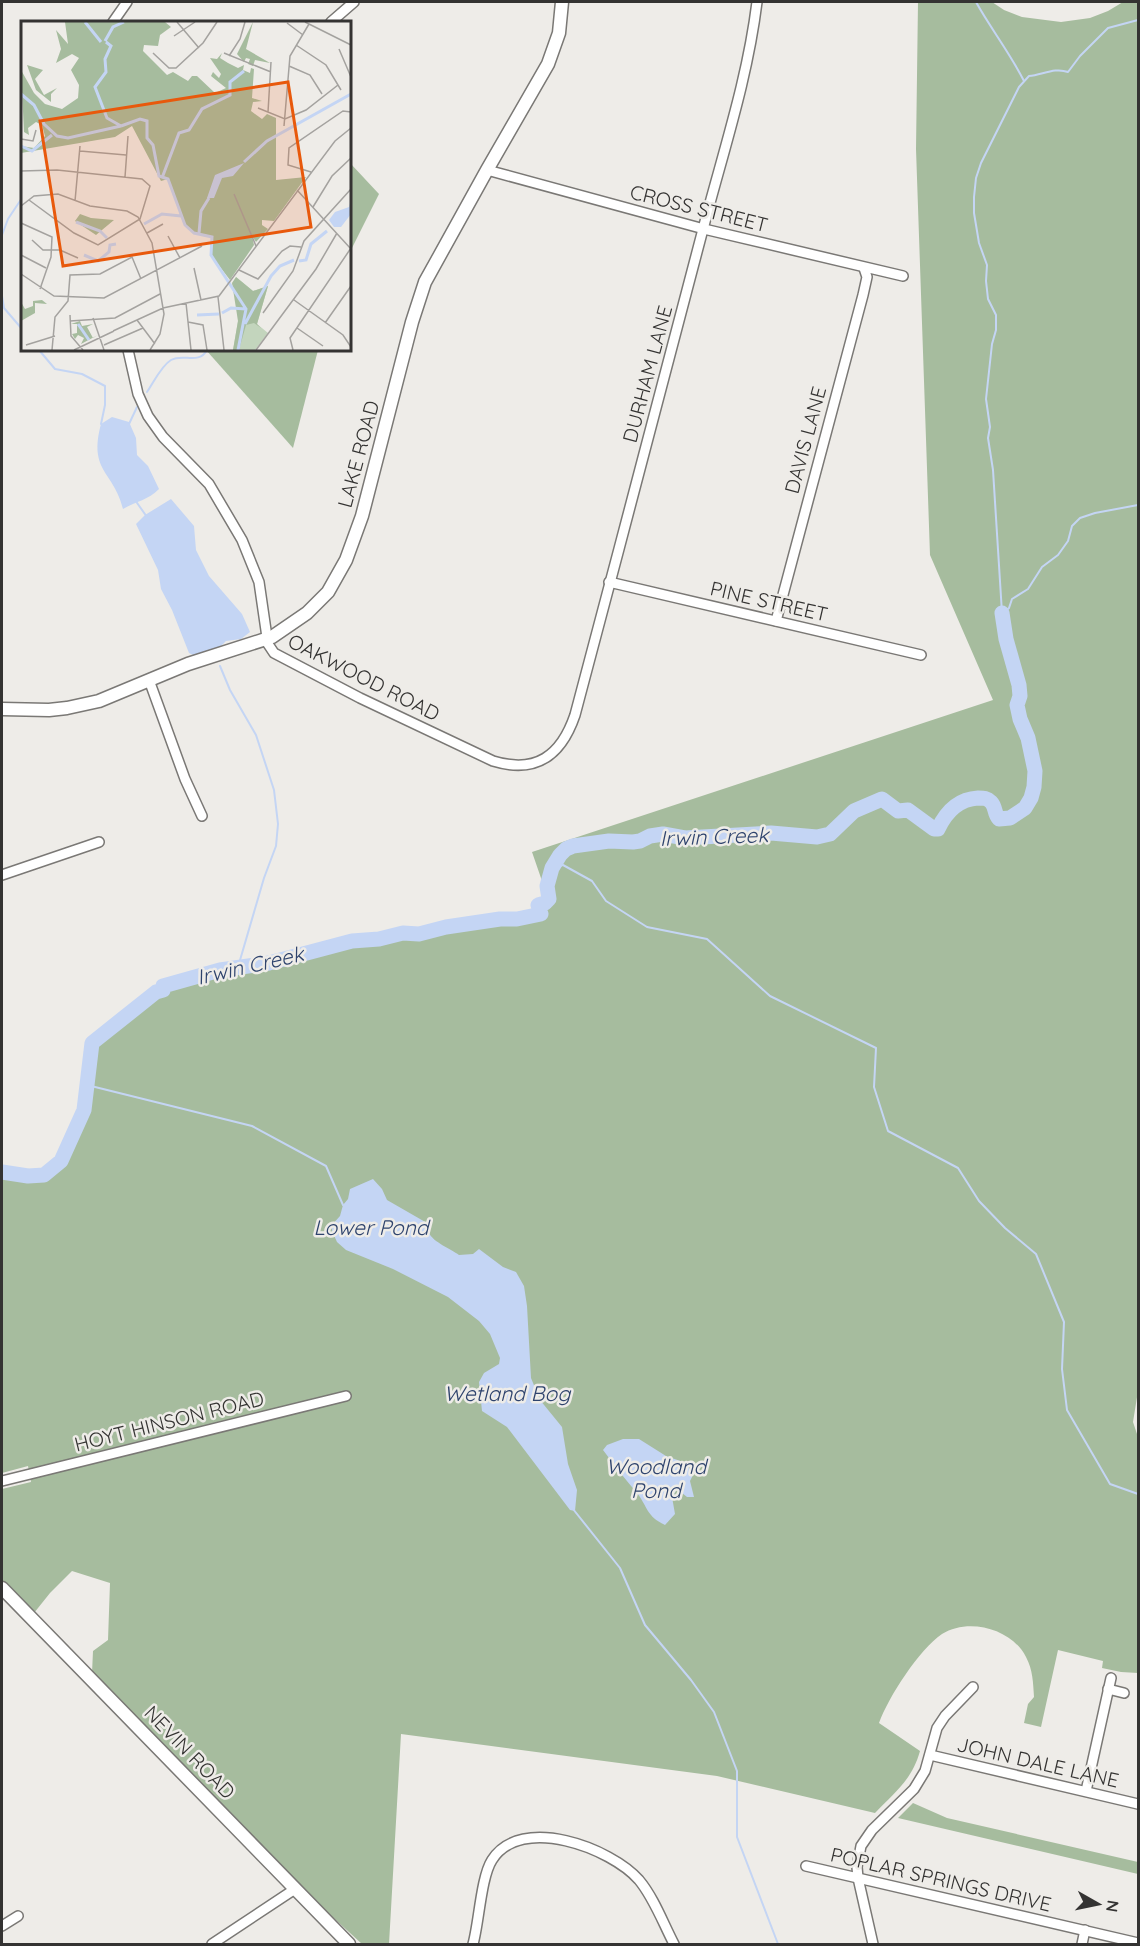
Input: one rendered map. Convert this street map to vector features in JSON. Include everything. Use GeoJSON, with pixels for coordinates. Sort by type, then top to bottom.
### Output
{"type":"FeatureCollection","features":[{"type":"Feature","properties":{"kind":"street"},"geometry":{"type":"LineString","coordinates":[[114,21],[127,2]]}},
{"type":"Feature","properties":{"kind":"street"},"geometry":{"type":"LineString","coordinates":[[333,21],[354,2]]}},
{"type":"Feature","properties":{"kind":"street","name":"LAKE ROAD"},"geometry":{"type":"LineString","coordinates":[[2,709],[42,710],[77,706],[120,693],[188,664],[267,639],[285,630],[328,592],[346,560],[362,516],[417,304],[434,265],[548,64],[559,33],[562,2]]}},
{"type":"Feature","properties":{"kind":"street","name":"DURHAM LANE"},"geometry":{"type":"LineString","coordinates":[[556,751],[570,730],[575,715],[747,67],[757,2]]}},
{"type":"Feature","properties":{"kind":"street","name":"CROSS STREET"},"geometry":{"type":"LineString","coordinates":[[487,170],[704,228],[903,276]]}},
{"type":"Feature","properties":{"kind":"street","name":"DAVIS LANE"},"geometry":{"type":"LineString","coordinates":[[776,621],[863,295],[867,278],[864,268]]}},
{"type":"Feature","properties":{"kind":"street","name":"OAKWOOD ROAD"},"geometry":{"type":"LineString","coordinates":[[128,351],[138,394],[148,416],[163,437],[209,484],[242,540],[259,582],[270,649],[280,657],[360,698],[493,761],[510,765],[530,763],[546,758],[556,751]]}},
{"type":"Feature","properties":{"kind":"street","name":"PINE STREET"},"geometry":{"type":"LineString","coordinates":[[609,582],[921,655]]}},
{"type":"Feature","properties":{"kind":"street"},"geometry":{"type":"LineString","coordinates":[[149,680],[178,762],[202,816]]}},
{"type":"Feature","properties":{"kind":"street"},"geometry":{"type":"LineString","coordinates":[[2,875],[99,842]]}},
{"type":"Feature","properties":{"kind":"street","name":"HOYT HINSON ROAD"},"geometry":{"type":"LineString","coordinates":[[2,1481],[346,1396]]}},
{"type":"Feature","properties":{"kind":"street","name":"NEVIN ROAD"},"geometry":{"type":"LineString","coordinates":[[2,1588],[349,1944]]}},
{"type":"Feature","properties":{"kind":"street"},"geometry":{"type":"LineString","coordinates":[[1086,1791],[1111,1678]]}},
{"type":"Feature","properties":{"kind":"street"},"geometry":{"type":"LineString","coordinates":[[873,1944],[858,1878],[858,1858],[865,1840],[914,1789],[926,1772],[937,1728],[945,1716],[973,1687]]}},
{"type":"Feature","properties":{"kind":"street"},"geometry":{"type":"LineString","coordinates":[[1108,1689],[1124,1693]]}},
{"type":"Feature","properties":{"kind":"street","name":"JOHN DALE LANE"},"geometry":{"type":"LineString","coordinates":[[930,1755],[1138,1804]]}},
{"type":"Feature","properties":{"kind":"street"},"geometry":{"type":"LineString","coordinates":[[473,1944],[484,1882],[492,1859],[511,1844],[538,1838],[565,1840],[578,1844],[606,1855],[624,1867],[645,1888],[674,1944]]}},
{"type":"Feature","properties":{"kind":"street","name":"POPLAR SPRINGS DRIVE"},"geometry":{"type":"LineString","coordinates":[[806,1866],[1138,1943]]}},
{"type":"Feature","properties":{"kind":"street"},"geometry":{"type":"LineString","coordinates":[[212,1944],[295,1889]]}},
{"type":"Feature","properties":{"kind":"street"},"geometry":{"type":"LineString","coordinates":[[2,1926],[18,1916]]}},
{"type":"Feature","properties":{"kind":"street"},"geometry":{"type":"LineString","coordinates":[[1082,1944],[1085,1930]]}},
{"type":"Feature","properties":{"kind":"green space"},"geometry":{"type":"Polygon","coordinates":[[[918,2],[992,2],[1022,17],[1061,22],[1090,18],[1123,2],[1138,2],[1138,1391],[1133,1422],[1138,1437],[1138,1673],[1102,1668],[1103,1661],[1058,1650],[1041,1727],[1024,1723],[1028,1704],[1034,1697],[1032,1677],[1026,1657],[1011,1639],[977,1626],[965,1626],[942,1634],[924,1651],[906,1674],[879,1723],[920,1751],[908,1778],[875,1813],[717,1776],[401,1734],[389,1944],[362,1944],[301,1888],[92,1673],[93,1651],[108,1640],[110,1583],[72,1571],[34,1613],[2,1581],[2,1489],[31,1482],[28,1466],[2,1473],[2,1172],[28,1176],[44,1175],[61,1161],[84,1110],[92,1043],[156,992],[163,990],[163,986],[220,970],[269,963],[352,941],[379,939],[403,933],[419,934],[446,927],[541,914],[551,907],[532,852],[993,700],[930,555],[916,149],[918,2]]]}},
{"type":"Feature","properties":{"kind":"green space"},"geometry":{"type":"Polygon","coordinates":[[[351,164],[379,194],[351,250],[351,164]]]}},
{"type":"Feature","properties":{"kind":"green space"},"geometry":{"type":"Polygon","coordinates":[[[207,351],[318,351],[293,448],[207,351]]]}},
{"type":"Feature","properties":{"kind":"green space"},"geometry":{"type":"Polygon","coordinates":[[[913,1803],[947,1818],[1138,1862],[1138,1874],[898,1818],[913,1803]]]}},
{"type":"Feature","properties":{"kind":"water"},"geometry":{"type":"Polygon","coordinates":[[[112,417],[129,422],[136,438],[137,455],[148,466],[159,489],[123,509],[119,496],[100,462],[98,452],[101,424],[112,417]]]}},
{"type":"Feature","properties":{"kind":"water"},"geometry":{"type":"Polygon","coordinates":[[[171,499],[194,526],[196,550],[209,576],[242,614],[250,632],[241,639],[226,641],[214,653],[199,658],[189,653],[161,589],[158,570],[136,524],[145,515],[171,499]]]}},
{"type":"Feature","properties":{"kind":"water","name":"Lower Pond"},"geometry":{"type":"Polygon","coordinates":[[[373,1179],[382,1189],[387,1200],[427,1223],[429,1233],[438,1242],[459,1255],[473,1254],[479,1249],[503,1267],[516,1272],[524,1286],[527,1306],[531,1378],[540,1400],[562,1427],[568,1464],[577,1490],[575,1511],[570,1510],[507,1427],[482,1411],[479,1382],[484,1373],[499,1364],[500,1358],[490,1334],[479,1321],[448,1297],[393,1269],[346,1250],[337,1242],[332,1225],[340,1216],[350,1189],[373,1179]]]}},
{"type":"Feature","properties":{"kind":"water","name":"Woodland Pond"},"geometry":{"type":"Polygon","coordinates":[[[623,1439],[639,1439],[666,1456],[686,1463],[693,1475],[690,1481],[694,1497],[687,1497],[677,1489],[672,1497],[675,1514],[665,1525],[651,1515],[637,1493],[603,1450],[607,1445],[623,1439]]]}},
{"type":"Feature","properties":{"kind":"waterway"},"geometry":{"type":"LineString","coordinates":[[976,2],[1024,81]]}},
{"type":"Feature","properties":{"kind":"waterway"},"geometry":{"type":"LineString","coordinates":[[1002,613],[993,470],[988,438],[990,427],[986,399],[996,315],[988,299],[987,265],[979,243],[974,213],[976,178],[981,163],[1019,87],[1029,76],[1053,71],[1068,72],[1080,56],[1108,28],[1138,20]]}},
{"type":"Feature","properties":{"kind":"waterway"},"geometry":{"type":"LineString","coordinates":[[2,235],[8,219],[21,200]]}},
{"type":"Feature","properties":{"kind":"waterway"},"geometry":{"type":"LineString","coordinates":[[2,296],[4,308],[21,328]]}},
{"type":"Feature","properties":{"kind":"waterway"},"geometry":{"type":"LineString","coordinates":[[40,351],[55,369],[82,374],[105,386],[105,405],[101,424]]}},
{"type":"Feature","properties":{"kind":"waterway"},"geometry":{"type":"LineString","coordinates":[[147,392],[161,370],[171,360],[200,357],[206,351]]}},
{"type":"Feature","properties":{"kind":"waterway"},"geometry":{"type":"LineString","coordinates":[[129,424],[137,407]]}},
{"type":"Feature","properties":{"kind":"waterway"},"geometry":{"type":"LineString","coordinates":[[135,500],[147,517]]}},
{"type":"Feature","properties":{"kind":"waterway","name":"Irwin Creek"},"geometry":{"type":"LineString","coordinates":[[1003,613],[1009,608],[1012,599],[1028,589],[1042,567],[1058,555],[1068,541],[1072,526],[1080,518],[1138,505]]}},
{"type":"Feature","properties":{"kind":"waterway","name":"Irwin Creek"},"geometry":{"type":"LineString","coordinates":[[2,1172],[28,1176],[44,1175],[61,1161],[84,1110],[92,1043],[156,992],[163,990],[163,986],[220,970],[269,963],[352,941],[379,939],[403,933],[419,934],[446,927],[541,914],[538,905],[549,899],[547,886],[552,868],[560,855],[573,846],[609,841],[633,842],[663,834],[685,838],[771,833],[817,837],[830,834],[854,811],[882,799],[898,811],[908,810],[934,829],[938,829],[954,807],[971,799],[987,799],[993,804],[999,819],[1010,818],[1025,808],[1031,798],[1035,771],[1028,738],[1017,705],[1020,696],[1019,685],[1006,639],[1002,613]]}},
{"type":"Feature","properties":{"kind":"waterway"},"geometry":{"type":"LineString","coordinates":[[220,666],[230,690],[256,735],[274,790],[278,824],[276,846],[264,878],[238,967]]}},
{"type":"Feature","properties":{"kind":"waterway"},"geometry":{"type":"LineString","coordinates":[[552,868],[563,865],[592,881],[606,901],[647,927],[707,939],[770,996],[876,1048],[874,1087],[888,1131],[958,1168],[979,1201],[1005,1228],[1036,1254],[1064,1322],[1062,1369],[1067,1410],[1110,1484],[1138,1494]]}},
{"type":"Feature","properties":{"kind":"waterway"},"geometry":{"type":"LineString","coordinates":[[87,1085],[252,1126],[326,1166],[343,1205]]}},
{"type":"Feature","properties":{"kind":"waterway"},"geometry":{"type":"LineString","coordinates":[[573,1509],[620,1568],[645,1625],[691,1680],[714,1712],[737,1771],[737,1837],[778,1944]]}},
{"type":"Feature","properties":{"kind":"water label","name":"Wetland Bog"},"geometry":{"type":"Point","coordinates":[507,1393]}}]}
